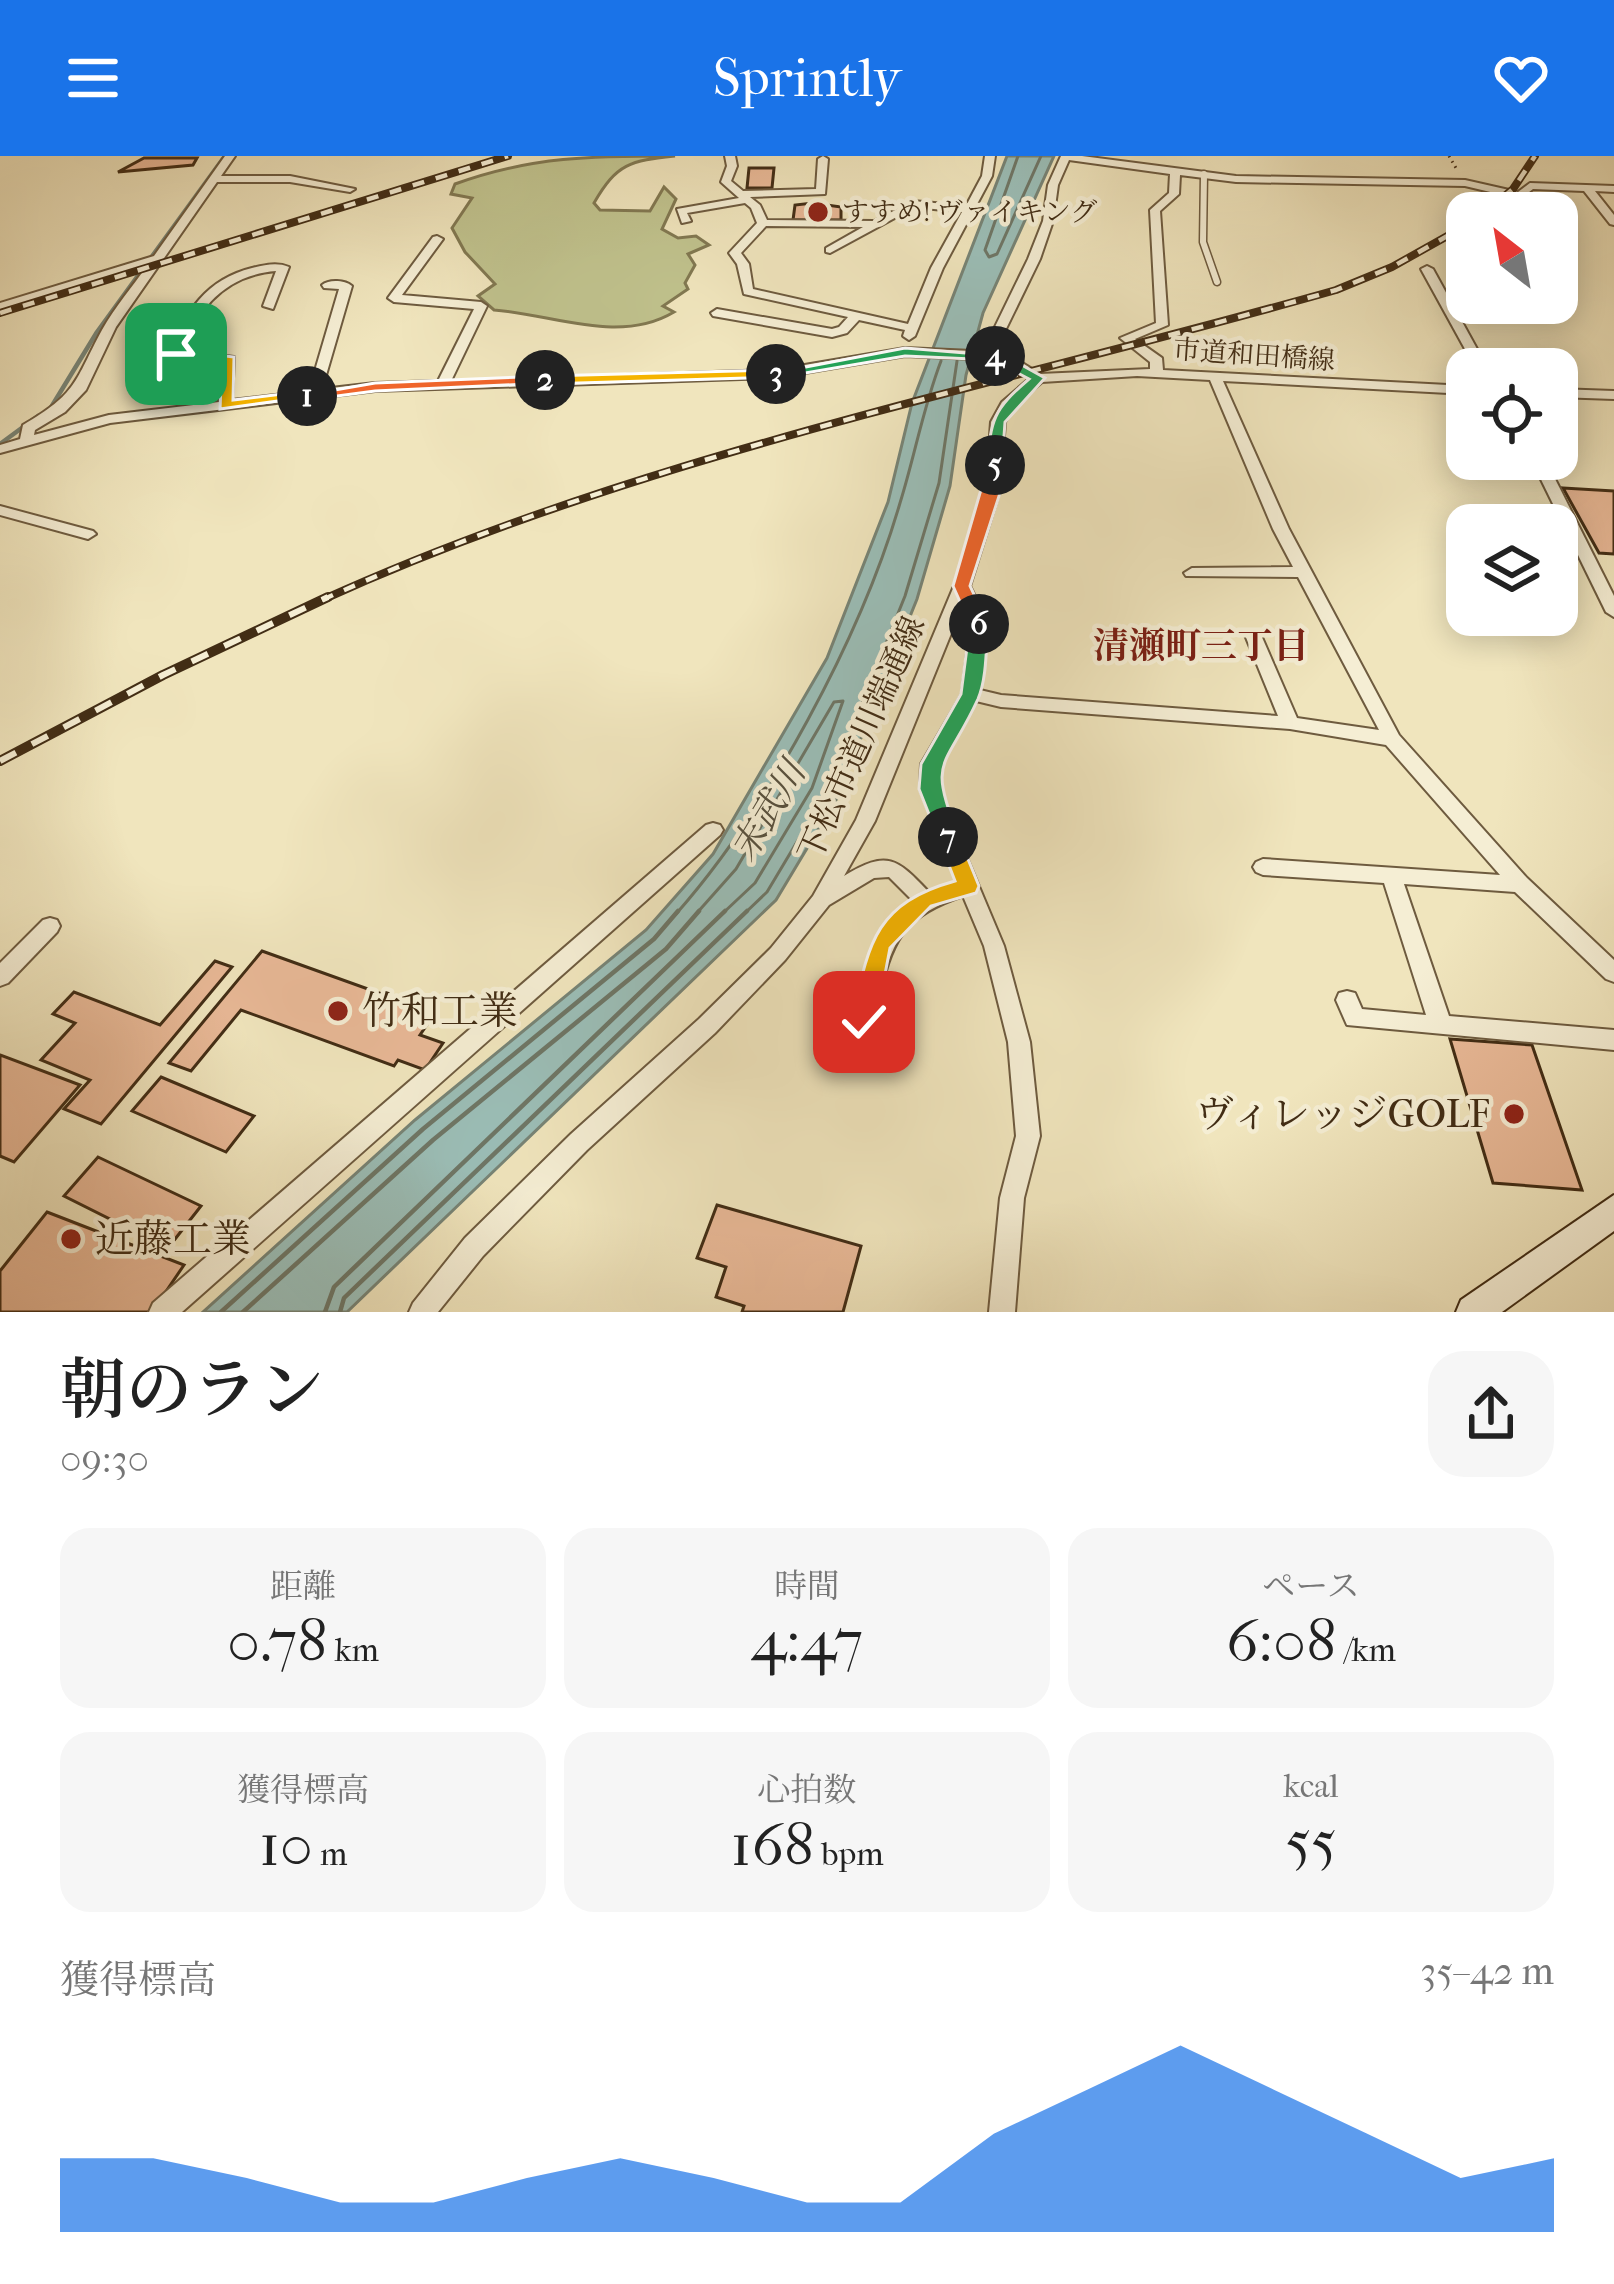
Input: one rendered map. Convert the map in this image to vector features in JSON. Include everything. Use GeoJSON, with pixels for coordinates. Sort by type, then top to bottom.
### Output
{"type":"FeatureCollection","features":[{"type":"Feature","properties":{"kind":"main road"},"geometry":{"type":"LineString","coordinates":[[1473,1312],[1505,1302],[1614,1211]]}},
{"type":"Feature","properties":{"kind":"street"},"geometry":{"type":"LineString","coordinates":[[27,442],[28,428],[60,410],[81,387],[110,327],[230,156]]}},
{"type":"Feature","properties":{"kind":"street"},"geometry":{"type":"LineString","coordinates":[[730,156],[733,166],[726,182],[761,214],[763,223]]}},
{"type":"Feature","properties":{"kind":"street"},"geometry":{"type":"LineString","coordinates":[[905,352],[911,328],[987,176],[990,156]]}},
{"type":"Feature","properties":{"kind":"street"},"geometry":{"type":"LineString","coordinates":[[996,356],[998,333],[1034,259],[1048,221],[1053,185],[1066,157],[1261,180],[1465,183],[1520,196],[1530,186],[1614,189]]}},
{"type":"Feature","properties":{"kind":"street"},"geometry":{"type":"LineString","coordinates":[[686,220],[681,211],[742,197],[821,193],[823,159]]}},
{"type":"Feature","properties":{"kind":"street"},"geometry":{"type":"LineString","coordinates":[[1156,373],[1157,361],[1126,338],[1162,325],[1155,210],[1174,194],[1175,172]]}},
{"type":"Feature","properties":{"kind":"street"},"geometry":{"type":"LineString","coordinates":[[214,179],[290,179],[350,190]]}},
{"type":"Feature","properties":{"kind":"street"},"geometry":{"type":"LineString","coordinates":[[1587,188],[1614,222]]}},
{"type":"Feature","properties":{"kind":"street"},"geometry":{"type":"LineString","coordinates":[[830,250],[913,204],[968,209]]}},
{"type":"Feature","properties":{"kind":"street"},"geometry":{"type":"LineString","coordinates":[[875,225],[763,223],[735,253],[748,291],[911,328]]}},
{"type":"Feature","properties":{"kind":"street"},"geometry":{"type":"LineString","coordinates":[[437,239],[394,298],[481,306],[442,384]]}},
{"type":"Feature","properties":{"kind":"street"},"geometry":{"type":"LineString","coordinates":[[0,307],[159,259]]}},
{"type":"Feature","properties":{"kind":"street"},"geometry":{"type":"LineString","coordinates":[[225,406],[230,360],[176,354],[183,328],[209,294],[245,268],[283,267],[268,306]]}},
{"type":"Feature","properties":{"kind":"street"},"geometry":{"type":"LineString","coordinates":[[1426,269],[1470,348]]}},
{"type":"Feature","properties":{"kind":"street"},"geometry":{"type":"LineString","coordinates":[[314,395],[346,286],[328,285]]}},
{"type":"Feature","properties":{"kind":"street"},"geometry":{"type":"LineString","coordinates":[[717,313],[832,333],[843,330],[856,315]]}},
{"type":"Feature","properties":{"kind":"street"},"geometry":{"type":"LineString","coordinates":[[2,453],[91,423],[442,384],[775,374],[905,352],[996,356],[1038,378]]}},
{"type":"Feature","properties":{"kind":"street","name":"市道和田橋線"},"geometry":{"type":"LineString","coordinates":[[1038,378],[1156,373],[1446,389]]}},
{"type":"Feature","properties":{"kind":"street","name":"下松市道川端通線"},"geometry":{"type":"LineString","coordinates":[[422,1312],[474,1247],[579,1142],[707,1026],[778,954],[820,902],[866,821],[962,586],[993,490],[998,422],[1007,405],[1038,378]]}},
{"type":"Feature","properties":{"kind":"street"},"geometry":{"type":"LineString","coordinates":[[1216,379],[1303,572],[1392,740],[1520,884],[1614,973]]}},
{"type":"Feature","properties":{"kind":"street"},"geometry":{"type":"LineString","coordinates":[[1578,394],[1614,395]]}},
{"type":"Feature","properties":{"kind":"street"},"geometry":{"type":"LineString","coordinates":[[60,410],[91,423]]}},
{"type":"Feature","properties":{"kind":"street"},"geometry":{"type":"LineString","coordinates":[[1549,480],[1612,603]]}},
{"type":"Feature","properties":{"kind":"street"},"geometry":{"type":"LineString","coordinates":[[0,510],[88,534]]}},
{"type":"Feature","properties":{"kind":"street"},"geometry":{"type":"LineString","coordinates":[[1192,573],[1303,572]]}},
{"type":"Feature","properties":{"kind":"street"},"geometry":{"type":"LineString","coordinates":[[962,586],[980,621],[971,694],[931,764],[929,789],[994,946],[1018,1042],[1028,1136],[1012,1198],[1002,1312]]}},
{"type":"Feature","properties":{"kind":"street"},"geometry":{"type":"LineString","coordinates":[[1253,634],[1290,723]]}},
{"type":"Feature","properties":{"kind":"street"},"geometry":{"type":"LineString","coordinates":[[971,694],[1000,701],[1290,723],[1392,740]]}},
{"type":"Feature","properties":{"kind":"street"},"geometry":{"type":"LineString","coordinates":[[162,1312],[713,830]]}},
{"type":"Feature","properties":{"kind":"street"},"geometry":{"type":"LineString","coordinates":[[1263,867],[1520,884]]}},
{"type":"Feature","properties":{"kind":"street"},"geometry":{"type":"LineString","coordinates":[[820,902],[870,870],[894,869],[924,899]]}},
{"type":"Feature","properties":{"kind":"street"},"geometry":{"type":"LineString","coordinates":[[1391,875],[1440,1023]]}},
{"type":"Feature","properties":{"kind":"street"},"geometry":{"type":"LineString","coordinates":[[864,1022],[880,944],[924,899],[968,886]]}},
{"type":"Feature","properties":{"kind":"street"},"geometry":{"type":"LineString","coordinates":[[0,977],[50,926]]}},
{"type":"Feature","properties":{"kind":"street"},"geometry":{"type":"LineString","coordinates":[[1347,1000],[1354,1018],[1614,1040]]}},
{"type":"Feature","properties":{"kind":"lane"},"geometry":{"type":"LineString","coordinates":[[1204,174],[1207,206],[1200,217],[1205,268],[1216,282]]}},
{"type":"Feature","properties":{"kind":"green space"},"geometry":{"type":"Polygon","coordinates":[[[675,156],[626,166],[594,203],[600,210],[650,211],[664,187],[676,199],[662,229],[678,238],[696,236],[709,245],[688,254],[695,265],[685,283],[688,289],[663,306],[674,312],[653,322],[608,327],[494,310],[478,296],[495,284],[465,252],[452,228],[472,198],[451,194],[455,184],[537,163],[675,156]]]}},
{"type":"Feature","properties":{"kind":"water","name":"末武川"},"geometry":{"type":"Polygon","coordinates":[[[1007,156],[1054,156],[983,313],[966,375],[950,486],[917,599],[836,800],[776,900],[347,1312],[203,1312],[415,1120],[646,930],[713,854],[827,658],[888,502],[912,403],[1007,156]]]}},
{"type":"Feature","properties":{"kind":"building"},"geometry":{"type":"Polygon","coordinates":[[[144,158],[197,158],[193,165],[118,172],[144,158]]]}},
{"type":"Feature","properties":{"kind":"building"},"geometry":{"type":"Polygon","coordinates":[[[749,168],[774,168],[772,188],[747,188],[749,168]]]}},
{"type":"Feature","properties":{"kind":"building"},"geometry":{"type":"Polygon","coordinates":[[[795,205],[841,207],[841,220],[793,220],[795,205]]]}},
{"type":"Feature","properties":{"kind":"building"},"geometry":{"type":"Polygon","coordinates":[[[1563,488],[1614,491],[1614,554],[1599,553],[1578,515],[1578,504],[1572,504],[1563,488]]]}},
{"type":"Feature","properties":{"kind":"building","name":"竹和工業"},"geometry":{"type":"Polygon","coordinates":[[[262,951],[435,1013],[420,1035],[443,1043],[425,1070],[398,1060],[394,1066],[241,1010],[191,1071],[169,1063],[262,951]]]}},
{"type":"Feature","properties":{"kind":"building"},"geometry":{"type":"Polygon","coordinates":[[[215,961],[232,967],[101,1124],[64,1109],[90,1080],[41,1060],[75,1023],[53,1014],[74,992],[160,1025],[215,961]]]}},
{"type":"Feature","properties":{"kind":"building","name":"ヴィレッジGOLF"},"geometry":{"type":"Polygon","coordinates":[[[1450,1039],[1532,1045],[1582,1190],[1493,1183],[1450,1039]]]}},
{"type":"Feature","properties":{"kind":"building"},"geometry":{"type":"Polygon","coordinates":[[[0,1055],[80,1085],[14,1162],[0,1156],[0,1055]]]}},
{"type":"Feature","properties":{"kind":"building"},"geometry":{"type":"Polygon","coordinates":[[[161,1077],[254,1116],[226,1152],[132,1111],[161,1077]]]}},
{"type":"Feature","properties":{"kind":"building"},"geometry":{"type":"Polygon","coordinates":[[[98,1157],[201,1206],[168,1248],[64,1196],[98,1157]]]}},
{"type":"Feature","properties":{"kind":"building"},"geometry":{"type":"Polygon","coordinates":[[[717,1205],[861,1246],[843,1312],[742,1312],[744,1306],[716,1297],[726,1267],[697,1258],[717,1205]]]}},
{"type":"Feature","properties":{"kind":"building","name":"近藤工業"},"geometry":{"type":"Polygon","coordinates":[[[47,1212],[184,1265],[152,1312],[0,1312],[0,1271],[47,1212]]]}},
{"type":"Feature","properties":{"kind":"waterway"},"geometry":{"type":"LineString","coordinates":[[50,409],[97,332],[225,156]]}},
{"type":"Feature","properties":{"kind":"waterway"},"geometry":{"type":"LineString","coordinates":[[0,444],[38,416]]}},
{"type":"Feature","properties":{"kind":"railway"},"geometry":{"type":"LineString","coordinates":[[0,313],[508,156]]}},
{"type":"Feature","properties":{"kind":"railway"},"geometry":{"type":"LineString","coordinates":[[1509,192],[1535,156]]}},
{"type":"Feature","properties":{"kind":"railway"},"geometry":{"type":"LineString","coordinates":[[322,600],[445,548],[695,463],[1336,290],[1392,267],[1446,237]]}},
{"type":"Feature","properties":{"kind":"railway"},"geometry":{"type":"LineString","coordinates":[[0,761],[163,675],[328,597]]}},
{"type":"Feature","properties":{"kind":"place","name":"すすめ! ヴァイキング"},"geometry":{"type":"Point","coordinates":[818,212]}},
{"type":"Feature","properties":{"kind":"place","name":"竹和工業"},"geometry":{"type":"Point","coordinates":[338,1011]}},
{"type":"Feature","properties":{"kind":"place","name":"ヴィレッジGOLF"},"geometry":{"type":"Point","coordinates":[1514,1114]}},
{"type":"Feature","properties":{"kind":"place","name":"近藤工業"},"geometry":{"type":"Point","coordinates":[71,1239]}},
{"type":"Feature","properties":{"kind":"district","name":"清瀬町三丁目"},"geometry":{"type":"Point","coordinates":[1201,646]}},
{"type":"Feature","properties":{"kind":"route"},"geometry":{"type":"LineString","coordinates":[[176,354],[230,360],[225,406],[375,387],[775,374],[905,352],[1003,356],[1038,378],[1007,405],[998,422],[993,490],[962,586],[980,621],[971,694],[931,764],[929,789],[968,886],[924,899],[880,944],[864,1022]]}}]}
